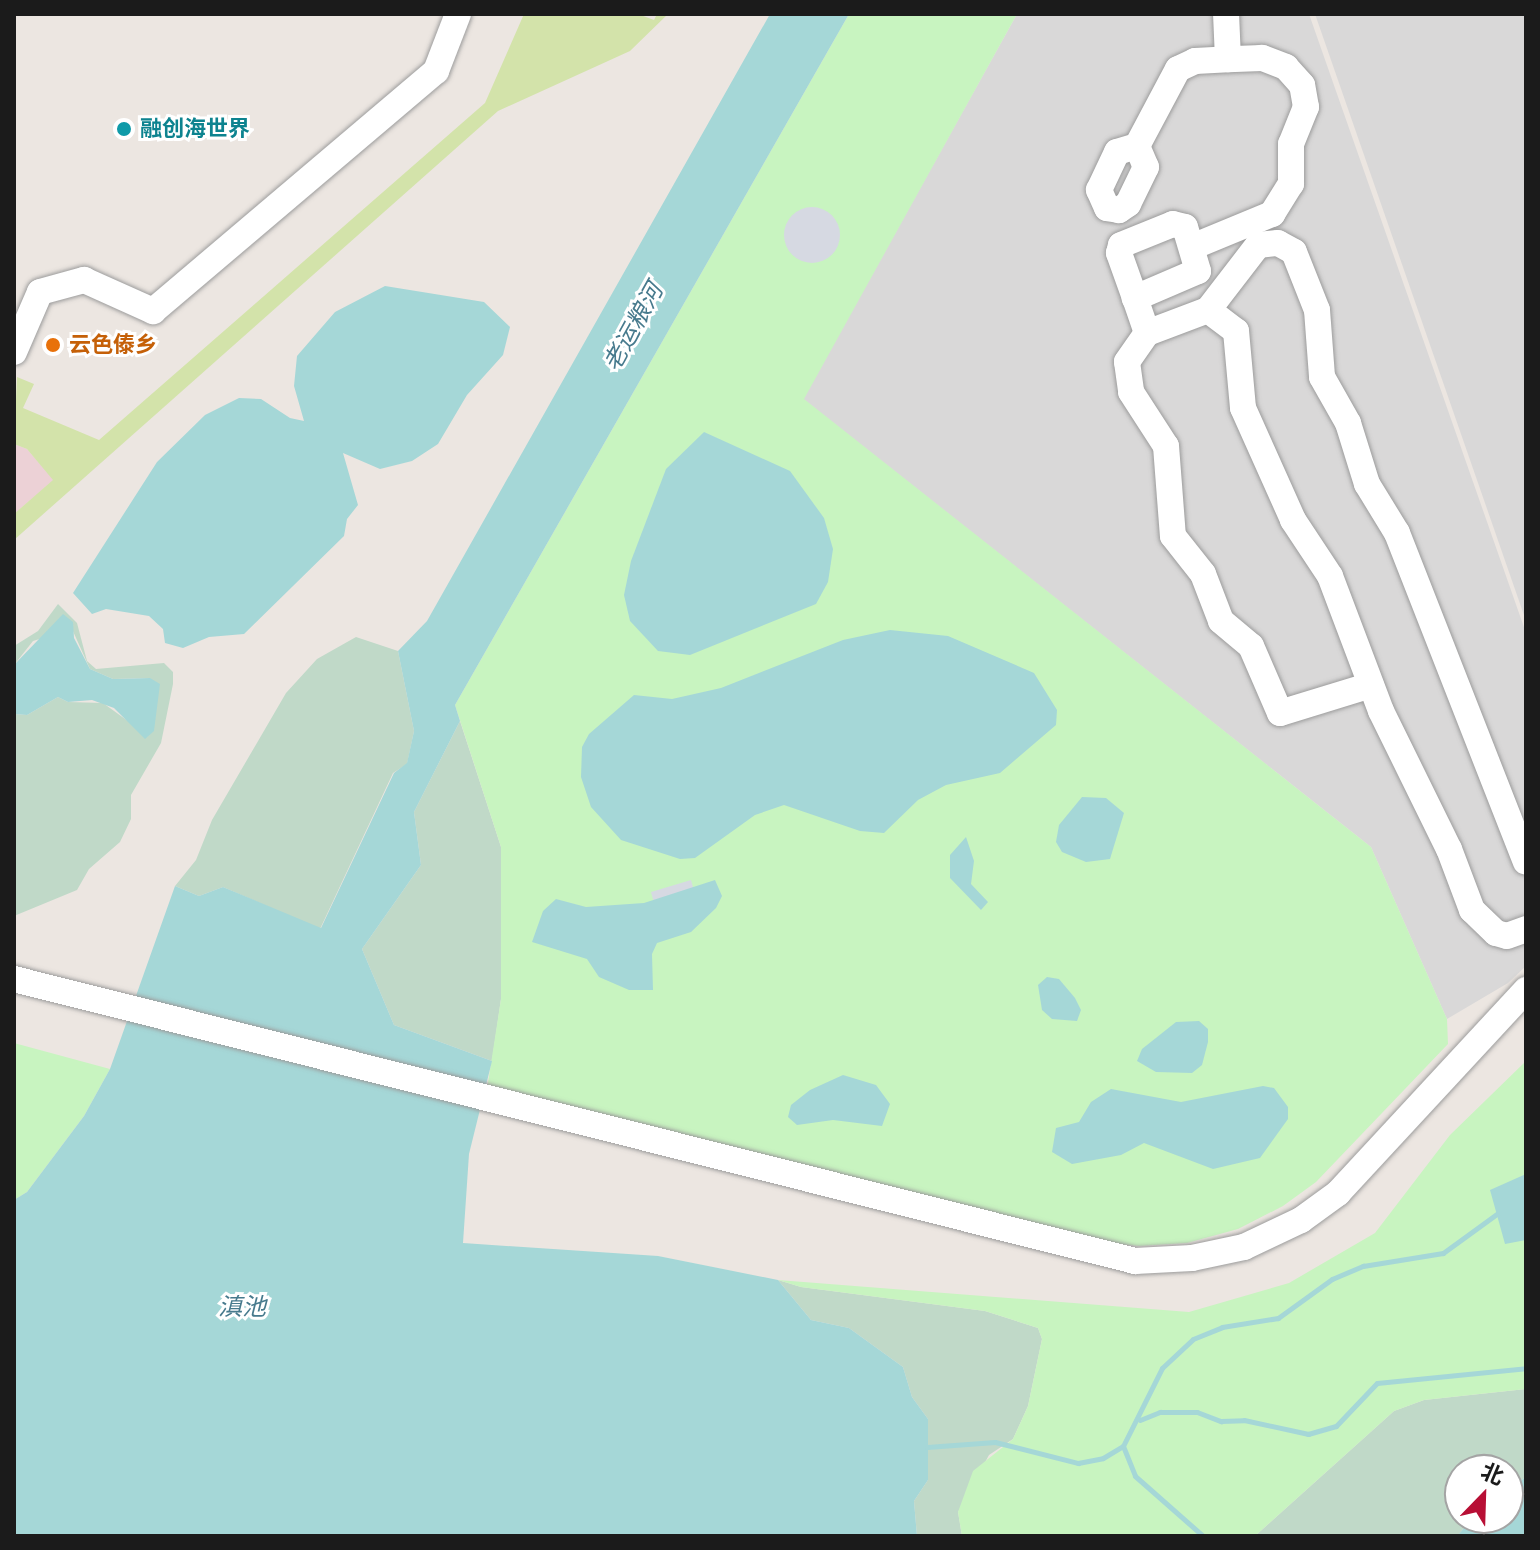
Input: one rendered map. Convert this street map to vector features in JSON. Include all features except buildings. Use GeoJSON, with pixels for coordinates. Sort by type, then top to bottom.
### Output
{"type":"FeatureCollection","features":[{"type":"Feature","properties":{"kind":"street"},"geometry":{"type":"LineString","coordinates":[[14,352],[20,321],[40,292],[84,280],[153,311],[436,71],[458,14]]}},
{"type":"Feature","properties":{"kind":"street"},"geometry":{"type":"LineString","coordinates":[[1226,14],[1228,59]]}},
{"type":"Feature","properties":{"kind":"street"},"geometry":{"type":"LineString","coordinates":[[1137,146],[1178,69],[1195,61],[1262,58],[1286,67],[1302,85],[1306,107],[1291,144],[1291,184],[1272,214],[1192,247]]}},
{"type":"Feature","properties":{"kind":"street"},"geometry":{"type":"LineString","coordinates":[[1135,298],[1193,275],[1198,265],[1185,227],[1173,224],[1121,245],[1119,253],[1147,333]]}},
{"type":"Feature","properties":{"kind":"street"},"geometry":{"type":"LineString","coordinates":[[1371,685],[1280,713],[1251,646],[1221,621],[1203,574],[1173,536],[1166,446],[1128,383],[1130,351],[1147,333],[1208,310],[1251,249],[1268,242],[1294,252],[1317,310],[1322,377],[1348,423],[1367,484],[1397,533],[1526,862]]}},
{"type":"Feature","properties":{"kind":"street"},"geometry":{"type":"LineString","coordinates":[[1208,310],[1236,331],[1243,408],[1293,520],[1330,576],[1371,685],[1472,910],[1496,933],[1507,936],[1526,929]]}},
{"type":"Feature","properties":{"kind":"street"},"geometry":{"type":"LineString","coordinates":[[14,979],[1135,1261],[1192,1258],[1244,1247],[1301,1220],[1338,1193],[1526,990]]}},
{"type":"Feature","properties":{"kind":"shaded area"},"geometry":{"type":"Polygon","coordinates":[[[1017,14],[1309,14],[1526,633],[1526,966],[1508,983],[1447,1019],[1371,847],[803,399],[1017,14]]]}},
{"type":"Feature","properties":{"kind":"shaded area"},"geometry":{"type":"Polygon","coordinates":[[[1315,14],[1526,14],[1526,621],[1315,14]]]}},
{"type":"Feature","properties":{"kind":"shaded area"},"geometry":{"type":"Polygon","coordinates":[[[812,207],[832,215],[840,235],[832,255],[812,263],[792,255],[784,235],[792,215],[812,207]]]}},
{"type":"Feature","properties":{"kind":"shaded area"},"geometry":{"type":"Polygon","coordinates":[[[14,444],[27,449],[54,480],[14,514],[14,444]]]}},
{"type":"Feature","properties":{"kind":"shaded area"},"geometry":{"type":"Polygon","coordinates":[[[691,880],[696,898],[656,910],[651,892],[691,880]]]}},
{"type":"Feature","properties":{"kind":"green space"},"geometry":{"type":"Polygon","coordinates":[[[524,14],[638,14],[654,20],[657,14],[668,14],[630,51],[498,111],[14,540],[14,514],[53,480],[27,449],[14,444],[17,377],[34,384],[23,408],[99,440],[485,103],[524,14]]]}},
{"type":"Feature","properties":{"kind":"green space"},"geometry":{"type":"Polygon","coordinates":[[[849,14],[1017,14],[804,399],[1371,847],[1447,1019],[1448,1044],[1316,1182],[1283,1206],[1238,1229],[1187,1243],[1139,1246],[1070,1239],[487,1089],[501,999],[501,847],[455,705],[849,14]]]}},
{"type":"Feature","properties":{"kind":"green space"},"geometry":{"type":"Polygon","coordinates":[[[58,604],[77,623],[87,661],[96,669],[164,663],[173,672],[173,684],[161,743],[131,795],[131,819],[120,842],[89,869],[77,890],[14,916],[14,714],[27,715],[58,697],[68,702],[103,703],[132,724],[149,678],[113,679],[90,669],[72,629],[33,641],[14,665],[14,646],[38,631],[58,604]]]}},
{"type":"Feature","properties":{"kind":"green space"},"geometry":{"type":"Polygon","coordinates":[[[356,637],[398,651],[414,731],[407,764],[393,773],[320,929],[223,887],[199,896],[175,886],[196,860],[212,820],[286,693],[317,659],[356,637]]]}},
{"type":"Feature","properties":{"kind":"green space"},"geometry":{"type":"Polygon","coordinates":[[[460,721],[501,847],[501,999],[492,1061],[394,1025],[362,949],[421,865],[414,812],[460,721]]]}},
{"type":"Feature","properties":{"kind":"green space"},"geometry":{"type":"Polygon","coordinates":[[[14,1043],[110,1069],[84,1116],[27,1192],[14,1200],[14,1043]]]}},
{"type":"Feature","properties":{"kind":"green space"},"geometry":{"type":"Polygon","coordinates":[[[1526,1061],[1526,1389],[1424,1400],[1394,1411],[1255,1536],[962,1536],[958,1512],[973,1471],[1013,1439],[1028,1406],[1042,1339],[1038,1328],[985,1311],[801,1287],[778,1280],[1189,1312],[1289,1283],[1375,1233],[1450,1135],[1526,1061]]]}},
{"type":"Feature","properties":{"kind":"green space"},"geometry":{"type":"Polygon","coordinates":[[[778,1280],[801,1287],[985,1311],[1038,1328],[1042,1339],[1028,1406],[1013,1439],[989,1455],[958,1512],[962,1536],[917,1536],[914,1501],[928,1480],[928,1419],[912,1397],[903,1367],[849,1328],[811,1320],[778,1280]]]}},
{"type":"Feature","properties":{"kind":"green space"},"geometry":{"type":"Polygon","coordinates":[[[1526,1389],[1526,1477],[1524,1478],[1524,1454],[1444,1454],[1444,1534],[1459,1534],[1457,1536],[1255,1536],[1394,1411],[1424,1400],[1526,1389]]]}},
{"type":"Feature","properties":{"kind":"water","name":"滇池"},"geometry":{"type":"Polygon","coordinates":[[[770,14],[849,14],[455,705],[460,721],[414,812],[421,865],[362,949],[394,1025],[492,1061],[469,1154],[463,1243],[658,1256],[778,1280],[811,1320],[849,1328],[903,1367],[912,1397],[928,1419],[928,1480],[914,1501],[917,1536],[14,1536],[14,1200],[27,1192],[84,1116],[110,1069],[175,886],[199,896],[223,887],[321,928],[394,773],[407,763],[414,731],[398,651],[427,621],[770,14]]]}},
{"type":"Feature","properties":{"kind":"water"},"geometry":{"type":"Polygon","coordinates":[[[385,286],[484,302],[510,327],[503,355],[467,395],[438,444],[412,461],[380,469],[343,453],[358,505],[347,519],[344,536],[244,634],[209,637],[183,648],[165,643],[163,629],[149,616],[106,609],[92,614],[73,593],[157,462],[205,415],[239,398],[261,399],[290,418],[304,421],[294,386],[297,356],[335,312],[385,286]]]}},
{"type":"Feature","properties":{"kind":"water"},"geometry":{"type":"Polygon","coordinates":[[[704,432],[790,471],[824,518],[833,549],[828,582],[816,604],[690,655],[658,651],[630,621],[624,595],[631,561],[666,469],[704,432]]]}},
{"type":"Feature","properties":{"kind":"water"},"geometry":{"type":"Polygon","coordinates":[[[63,614],[73,622],[74,638],[90,669],[113,679],[150,678],[160,684],[154,731],[145,739],[114,708],[92,700],[68,702],[58,697],[27,715],[14,714],[14,665],[63,614]]]}},
{"type":"Feature","properties":{"kind":"water"},"geometry":{"type":"Polygon","coordinates":[[[890,630],[948,636],[1034,673],[1057,710],[1056,725],[1000,773],[946,785],[918,800],[884,833],[860,831],[784,805],[755,815],[695,858],[680,859],[621,840],[591,807],[581,777],[582,747],[589,734],[634,695],[672,699],[721,688],[843,640],[890,630]]]}},
{"type":"Feature","properties":{"kind":"water"},"geometry":{"type":"Polygon","coordinates":[[[1082,797],[1106,798],[1124,813],[1110,859],[1086,862],[1062,852],[1056,842],[1059,825],[1082,797]]]}},
{"type":"Feature","properties":{"kind":"water"},"geometry":{"type":"Polygon","coordinates":[[[966,837],[974,861],[971,884],[988,902],[981,910],[950,878],[950,855],[966,837]]]}},
{"type":"Feature","properties":{"kind":"water"},"geometry":{"type":"Polygon","coordinates":[[[715,880],[722,896],[716,908],[691,932],[657,943],[652,954],[653,990],[629,990],[599,977],[587,959],[532,942],[543,911],[556,899],[586,907],[644,903],[715,880]]]}},
{"type":"Feature","properties":{"kind":"water"},"geometry":{"type":"Polygon","coordinates":[[[1047,977],[1059,979],[1075,998],[1081,1010],[1077,1021],[1052,1019],[1042,1010],[1038,985],[1047,977]]]}},
{"type":"Feature","properties":{"kind":"water"},"geometry":{"type":"Polygon","coordinates":[[[1199,1021],[1208,1029],[1208,1042],[1202,1065],[1192,1073],[1156,1072],[1137,1061],[1142,1049],[1176,1022],[1199,1021]]]}},
{"type":"Feature","properties":{"kind":"water"},"geometry":{"type":"Polygon","coordinates":[[[843,1075],[876,1085],[890,1104],[882,1126],[833,1120],[797,1125],[788,1117],[791,1105],[810,1090],[843,1075]]]}},
{"type":"Feature","properties":{"kind":"water"},"geometry":{"type":"Polygon","coordinates":[[[1263,1086],[1274,1088],[1288,1107],[1288,1119],[1260,1158],[1213,1169],[1144,1143],[1121,1155],[1072,1164],[1052,1152],[1056,1128],[1079,1122],[1091,1102],[1111,1089],[1181,1102],[1263,1086]]]}},
{"type":"Feature","properties":{"kind":"water"},"geometry":{"type":"Polygon","coordinates":[[[1526,1174],[1526,1240],[1505,1244],[1490,1190],[1526,1174]]]}},
{"type":"Feature","properties":{"kind":"water"},"geometry":{"type":"Polygon","coordinates":[[[1526,1477],[1526,1536],[1457,1536],[1524,1534],[1526,1477]]]}},
{"type":"Feature","properties":{"kind":"waterway"},"geometry":{"type":"LineString","coordinates":[[927,1447],[995,1442],[1078,1463],[1103,1458],[1123,1446],[1162,1368],[1193,1339],[1222,1327],[1278,1318],[1332,1279],[1363,1266],[1443,1253],[1498,1213]]}},
{"type":"Feature","properties":{"kind":"waterway"},"geometry":{"type":"LineString","coordinates":[[1140,1420],[1160,1412],[1197,1412],[1221,1421],[1244,1420],[1308,1434],[1336,1426],[1377,1383],[1526,1368]]}},
{"type":"Feature","properties":{"kind":"waterway"},"geometry":{"type":"LineString","coordinates":[[1123,1446],[1135,1476],[1203,1536]]}},
{"type":"Feature","properties":{"kind":"place","name":"融创海世界"},"geometry":{"type":"Point","coordinates":[124,129]}},
{"type":"Feature","properties":{"kind":"place","name":"云色傣乡"},"geometry":{"type":"Point","coordinates":[53,345]}},
{"type":"Feature","properties":{"kind":"water label","name":"老运粮河"},"geometry":{"type":"Point","coordinates":[633,327]}}]}
